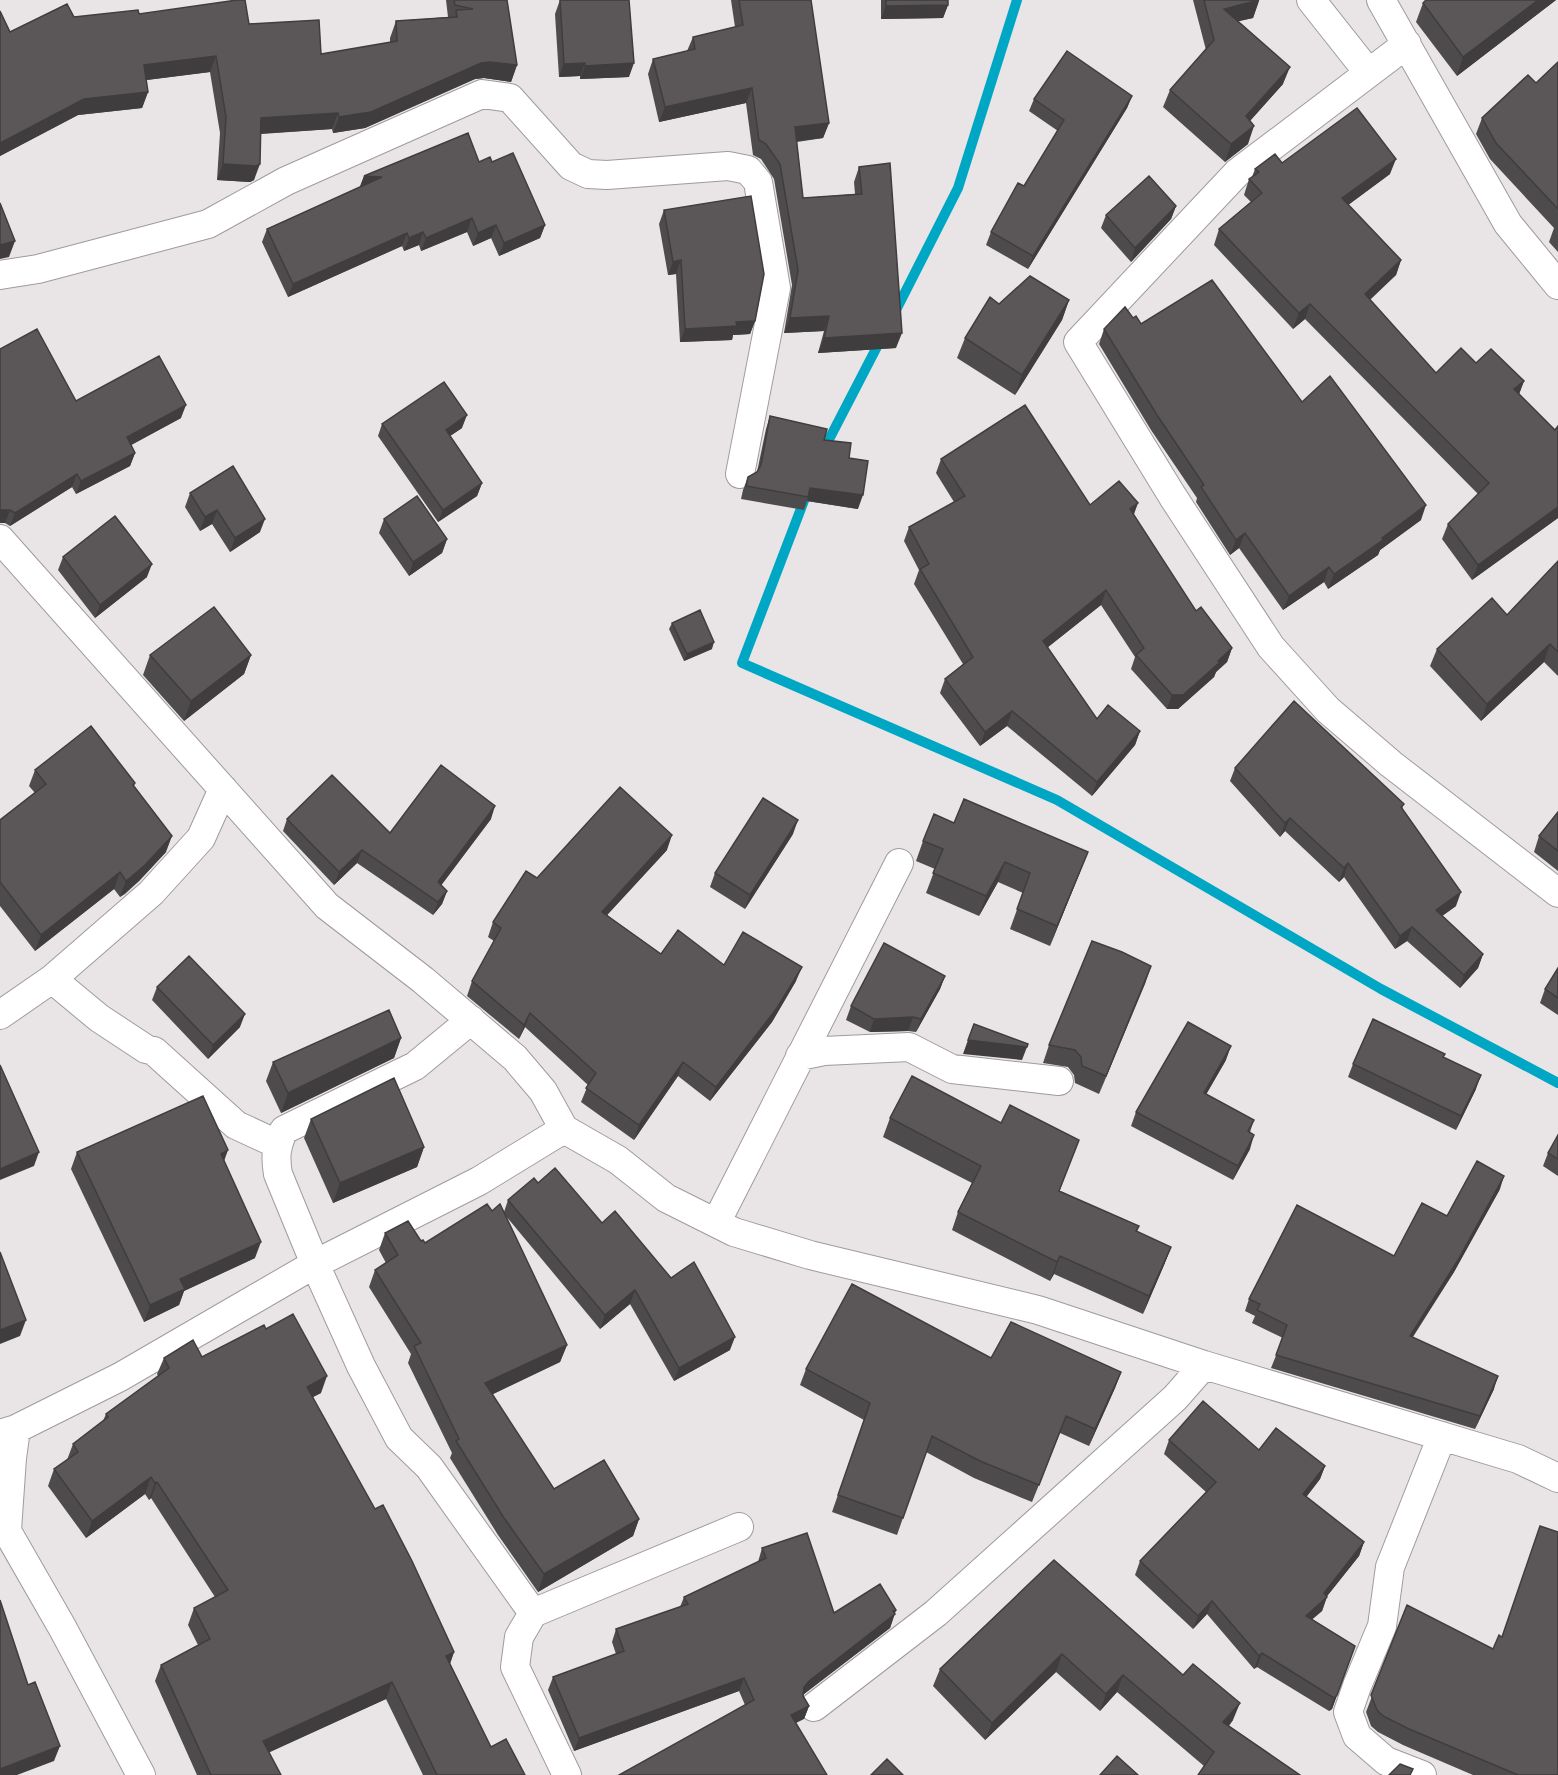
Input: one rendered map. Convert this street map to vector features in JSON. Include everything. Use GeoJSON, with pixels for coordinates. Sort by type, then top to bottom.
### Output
{"type":"FeatureCollection","features":[{"type":"Feature","properties":{"kind":"street"},"geometry":{"type":"LineString","coordinates":[[1311,0],[1368,72]]}},
{"type":"Feature","properties":{"kind":"street"},"geometry":{"type":"LineString","coordinates":[[1381,0],[1508,224],[1558,285]]}},
{"type":"Feature","properties":{"kind":"street"},"geometry":{"type":"LineString","coordinates":[[1407,44],[1237,173],[1078,342],[1173,497],[1271,647],[1328,710],[1391,764],[1558,893]]}},
{"type":"Feature","properties":{"kind":"street"},"geometry":{"type":"LineString","coordinates":[[0,275],[38,269],[208,224],[286,181],[482,94],[510,98],[571,166],[588,174],[607,175],[728,166],[748,170],[758,182],[776,288],[740,474]]}},
{"type":"Feature","properties":{"kind":"street"},"geometry":{"type":"LineString","coordinates":[[3,548],[327,906],[423,980],[515,1058],[543,1091],[564,1129],[618,1160],[666,1198],[734,1232],[810,1256],[1038,1310],[1204,1365],[1518,1459],[1558,1478]]}},
{"type":"Feature","properties":{"kind":"street"},"geometry":{"type":"LineString","coordinates":[[0,1015],[52,979],[151,893],[201,838],[223,789]]}},
{"type":"Feature","properties":{"kind":"street"},"geometry":{"type":"LineString","coordinates":[[716,1223],[899,863]]}},
{"type":"Feature","properties":{"kind":"street"},"geometry":{"type":"LineString","coordinates":[[52,979],[99,1018],[146,1049],[154,1051],[236,1125],[277,1144]]}},
{"type":"Feature","properties":{"kind":"street"},"geometry":{"type":"LineString","coordinates":[[471,1020],[415,1066],[284,1130],[277,1144],[275,1160],[278,1174],[315,1264],[361,1366],[399,1438],[429,1467],[533,1613]]}},
{"type":"Feature","properties":{"kind":"street"},"geometry":{"type":"LineString","coordinates":[[801,1056],[824,1051],[909,1047],[952,1069],[1059,1081]]}},
{"type":"Feature","properties":{"kind":"street"},"geometry":{"type":"LineString","coordinates":[[141,1775],[4,1524],[8,1432],[120,1377],[315,1264],[479,1181],[564,1129]]}},
{"type":"Feature","properties":{"kind":"street"},"geometry":{"type":"LineString","coordinates":[[814,1707],[936,1613],[1175,1398],[1204,1365]]}},
{"type":"Feature","properties":{"kind":"street"},"geometry":{"type":"LineString","coordinates":[[1422,1775],[1386,1761],[1357,1736],[1348,1712],[1382,1626],[1390,1567],[1442,1436]]}},
{"type":"Feature","properties":{"kind":"street"},"geometry":{"type":"LineString","coordinates":[[567,1775],[515,1667],[519,1637],[533,1613],[739,1527]]}},
{"type":"Feature","properties":{"kind":"building"},"geometry":{"type":"Polygon","coordinates":[[[245,0],[249,24],[319,20],[321,54],[397,41],[396,21],[457,17],[456,10],[473,9],[455,5],[454,0],[507,0],[517,65],[481,63],[371,112],[339,117],[338,113],[261,118],[260,164],[256,166],[223,164],[226,117],[216,56],[144,65],[148,92],[84,99],[0,143],[0,11],[10,32],[67,4],[74,17],[138,10],[139,14],[245,0]]]}},
{"type":"Feature","properties":{"kind":"building"},"geometry":{"type":"Polygon","coordinates":[[[560,0],[629,0],[634,63],[585,66],[585,63],[564,64],[560,0]]]}},
{"type":"Feature","properties":{"kind":"building"},"geometry":{"type":"Polygon","coordinates":[[[739,0],[811,0],[829,123],[795,127],[803,198],[862,194],[859,167],[890,163],[902,333],[824,338],[829,316],[790,318],[798,270],[780,164],[766,144],[759,140],[752,88],[665,107],[653,59],[695,49],[693,37],[743,25],[739,0]]]}},
{"type":"Feature","properties":{"kind":"building"},"geometry":{"type":"Polygon","coordinates":[[[886,0],[948,0],[948,5],[886,6],[886,0]]]}},
{"type":"Feature","properties":{"kind":"building"},"geometry":{"type":"Polygon","coordinates":[[[1204,0],[1259,0],[1224,9],[1290,67],[1246,116],[1254,126],[1231,144],[1170,90],[1214,40],[1204,0]]]}},
{"type":"Feature","properties":{"kind":"building"},"geometry":{"type":"Polygon","coordinates":[[[1426,0],[1538,0],[1463,57],[1423,3],[1426,0]]]}},
{"type":"Feature","properties":{"kind":"building"},"geometry":{"type":"Polygon","coordinates":[[[1067,51],[1132,96],[1033,256],[991,232],[1018,183],[1024,186],[1064,120],[1034,99],[1067,51]]]}},
{"type":"Feature","properties":{"kind":"building"},"geometry":{"type":"Polygon","coordinates":[[[1558,62],[1558,209],[1496,143],[1482,118],[1528,75],[1536,83],[1558,62]]]}},
{"type":"Feature","properties":{"kind":"building"},"geometry":{"type":"Polygon","coordinates":[[[1357,108],[1396,159],[1342,198],[1401,260],[1365,294],[1436,373],[1461,348],[1476,363],[1491,349],[1524,381],[1514,389],[1555,430],[1558,426],[1558,507],[1478,565],[1448,524],[1489,483],[1310,304],[1299,313],[1219,229],[1262,193],[1249,179],[1259,172],[1255,169],[1275,154],[1282,163],[1357,108]]]}},
{"type":"Feature","properties":{"kind":"building"},"geometry":{"type":"Polygon","coordinates":[[[468,133],[479,162],[490,157],[492,162],[513,153],[545,225],[504,243],[496,225],[478,233],[472,218],[426,238],[423,232],[409,238],[407,233],[293,284],[267,229],[382,177],[364,176],[468,133]]]}},
{"type":"Feature","properties":{"kind":"building"},"geometry":{"type":"Polygon","coordinates":[[[1149,176],[1176,206],[1135,248],[1106,215],[1149,176]]]}},
{"type":"Feature","properties":{"kind":"building"},"geometry":{"type":"Polygon","coordinates":[[[751,196],[764,274],[755,321],[736,322],[737,326],[685,329],[681,260],[673,262],[664,210],[751,196]]]}},
{"type":"Feature","properties":{"kind":"building"},"geometry":{"type":"Polygon","coordinates":[[[0,203],[15,241],[0,245],[0,203]]]}},
{"type":"Feature","properties":{"kind":"building"},"geometry":{"type":"Polygon","coordinates":[[[1030,276],[1069,300],[1022,375],[965,338],[990,297],[999,304],[1030,276]]]}},
{"type":"Feature","properties":{"kind":"building"},"geometry":{"type":"Polygon","coordinates":[[[1212,280],[1302,402],[1330,376],[1426,505],[1382,538],[1383,540],[1334,574],[1329,567],[1289,596],[1245,533],[1236,540],[1201,487],[1204,485],[1104,329],[1125,307],[1133,318],[1136,316],[1141,324],[1212,280]]]}},
{"type":"Feature","properties":{"kind":"building"},"geometry":{"type":"Polygon","coordinates":[[[37,329],[76,401],[159,356],[186,405],[127,437],[135,453],[81,481],[77,474],[15,513],[10,510],[0,510],[0,349],[37,329]]]}},
{"type":"Feature","properties":{"kind":"building"},"geometry":{"type":"Polygon","coordinates":[[[444,382],[467,415],[446,430],[482,483],[443,510],[382,424],[444,382]]]}},
{"type":"Feature","properties":{"kind":"building"},"geometry":{"type":"Polygon","coordinates":[[[1025,405],[1090,505],[1119,481],[1138,503],[1130,509],[1196,611],[1201,607],[1232,648],[1183,695],[1172,695],[1136,655],[1144,648],[1106,590],[1043,641],[1097,719],[1108,705],[1140,731],[1097,782],[1012,711],[985,732],[945,679],[973,657],[920,569],[929,564],[909,527],[965,496],[941,459],[1025,405]]]}},
{"type":"Feature","properties":{"kind":"building"},"geometry":{"type":"Polygon","coordinates":[[[770,416],[827,429],[824,440],[851,443],[849,458],[868,461],[863,495],[810,488],[808,497],[746,486],[748,477],[757,472],[761,465],[770,416]]]}},
{"type":"Feature","properties":{"kind":"building"},"geometry":{"type":"Polygon","coordinates":[[[233,466],[265,519],[235,538],[217,510],[205,517],[190,493],[233,466]]]}},
{"type":"Feature","properties":{"kind":"building"},"geometry":{"type":"Polygon","coordinates":[[[417,496],[447,539],[413,562],[384,519],[417,496]]]}},
{"type":"Feature","properties":{"kind":"building"},"geometry":{"type":"Polygon","coordinates":[[[115,516],[152,564],[100,605],[63,557],[115,516]]]}},
{"type":"Feature","properties":{"kind":"building"},"geometry":{"type":"Polygon","coordinates":[[[1558,561],[1558,652],[1550,644],[1487,704],[1437,649],[1492,598],[1507,615],[1558,561]]]}},
{"type":"Feature","properties":{"kind":"building"},"geometry":{"type":"Polygon","coordinates":[[[214,607],[251,655],[191,701],[150,655],[214,607]]]}},
{"type":"Feature","properties":{"kind":"building"},"geometry":{"type":"Polygon","coordinates":[[[700,610],[714,642],[687,654],[672,623],[700,610]]]}},
{"type":"Feature","properties":{"kind":"building"},"geometry":{"type":"Polygon","coordinates":[[[1294,701],[1404,804],[1401,807],[1461,892],[1436,910],[1483,954],[1464,975],[1412,927],[1400,936],[1348,863],[1344,868],[1290,818],[1285,823],[1235,768],[1294,701]]]}},
{"type":"Feature","properties":{"kind":"building"},"geometry":{"type":"Polygon","coordinates":[[[91,726],[172,836],[145,865],[126,881],[120,872],[41,935],[0,882],[0,820],[46,784],[35,770],[91,726]]]}},
{"type":"Feature","properties":{"kind":"building"},"geometry":{"type":"Polygon","coordinates":[[[441,765],[495,806],[438,882],[447,891],[438,902],[362,850],[339,872],[287,819],[332,775],[390,833],[441,765]]]}},
{"type":"Feature","properties":{"kind":"building"},"geometry":{"type":"Polygon","coordinates":[[[620,787],[672,835],[602,912],[661,954],[678,930],[724,965],[743,932],[802,967],[777,1008],[716,1087],[683,1062],[639,1125],[586,1088],[596,1073],[530,1013],[524,1025],[472,981],[501,928],[493,922],[526,871],[537,878],[620,787]]]}},
{"type":"Feature","properties":{"kind":"building"},"geometry":{"type":"Polygon","coordinates":[[[763,798],[798,820],[750,895],[715,873],[763,798]]]}},
{"type":"Feature","properties":{"kind":"building"},"geometry":{"type":"Polygon","coordinates":[[[964,799],[1088,852],[1057,926],[1017,909],[1030,873],[1005,862],[986,896],[933,873],[943,849],[923,841],[934,814],[954,823],[964,799]]]}},
{"type":"Feature","properties":{"kind":"building"},"geometry":{"type":"Polygon","coordinates":[[[1558,812],[1558,851],[1539,836],[1558,812]]]}},
{"type":"Feature","properties":{"kind":"building"},"geometry":{"type":"Polygon","coordinates":[[[1092,941],[1151,966],[1106,1076],[1082,1066],[1081,1057],[1075,1050],[1049,1045],[1092,941]]]}},
{"type":"Feature","properties":{"kind":"building"},"geometry":{"type":"Polygon","coordinates":[[[884,943],[945,976],[921,1019],[913,1017],[874,1019],[851,1006],[884,943]]]}},
{"type":"Feature","properties":{"kind":"building"},"geometry":{"type":"Polygon","coordinates":[[[189,956],[245,1014],[213,1045],[157,987],[189,956]]]}},
{"type":"Feature","properties":{"kind":"building"},"geometry":{"type":"Polygon","coordinates":[[[1558,968],[1558,998],[1545,989],[1558,968]]]}},
{"type":"Feature","properties":{"kind":"building"},"geometry":{"type":"Polygon","coordinates":[[[389,1010],[401,1038],[288,1093],[273,1062],[389,1010]]]}},
{"type":"Feature","properties":{"kind":"building"},"geometry":{"type":"Polygon","coordinates":[[[1373,1019],[1445,1054],[1443,1057],[1481,1075],[1461,1116],[1353,1064],[1373,1019]]]}},
{"type":"Feature","properties":{"kind":"building"},"geometry":{"type":"Polygon","coordinates":[[[1188,1022],[1231,1046],[1204,1093],[1254,1120],[1248,1131],[1254,1135],[1238,1166],[1136,1112],[1188,1022]]]}},
{"type":"Feature","properties":{"kind":"building"},"geometry":{"type":"Polygon","coordinates":[[[974,1024],[1028,1044],[1027,1047],[968,1040],[974,1024]]]}},
{"type":"Feature","properties":{"kind":"building"},"geometry":{"type":"Polygon","coordinates":[[[0,1065],[39,1152],[0,1169],[0,1065]]]}},
{"type":"Feature","properties":{"kind":"building"},"geometry":{"type":"Polygon","coordinates":[[[912,1076],[1001,1123],[1010,1105],[1079,1140],[1059,1191],[1139,1226],[1136,1231],[1171,1247],[1149,1296],[1060,1256],[1057,1262],[958,1212],[981,1166],[890,1118],[912,1076]]]}},
{"type":"Feature","properties":{"kind":"building"},"geometry":{"type":"Polygon","coordinates":[[[394,1078],[424,1147],[340,1183],[311,1119],[394,1078]]]}},
{"type":"Feature","properties":{"kind":"building"},"geometry":{"type":"Polygon","coordinates":[[[203,1096],[228,1150],[221,1154],[261,1242],[180,1279],[185,1289],[150,1305],[77,1152],[203,1096]]]}},
{"type":"Feature","properties":{"kind":"building"},"geometry":{"type":"Polygon","coordinates":[[[1558,1135],[1558,1159],[1548,1153],[1558,1135]]]}},
{"type":"Feature","properties":{"kind":"building"},"geometry":{"type":"Polygon","coordinates":[[[1477,1161],[1504,1176],[1458,1260],[1410,1336],[1498,1376],[1480,1416],[1276,1355],[1287,1325],[1257,1310],[1260,1304],[1249,1299],[1297,1205],[1394,1256],[1422,1203],[1447,1216],[1477,1161]]]}},
{"type":"Feature","properties":{"kind":"building"},"geometry":{"type":"Polygon","coordinates":[[[555,1168],[602,1223],[615,1211],[671,1278],[694,1262],[735,1337],[679,1368],[635,1290],[605,1315],[508,1200],[534,1178],[538,1183],[555,1168]]]}},
{"type":"Feature","properties":{"kind":"building"},"geometry":{"type":"Polygon","coordinates":[[[487,1204],[492,1211],[500,1204],[567,1345],[485,1383],[554,1489],[604,1460],[639,1519],[544,1574],[504,1518],[456,1441],[459,1439],[414,1346],[421,1343],[375,1270],[398,1255],[385,1233],[408,1221],[421,1241],[425,1243],[487,1204]]]}},
{"type":"Feature","properties":{"kind":"building"},"geometry":{"type":"Polygon","coordinates":[[[0,1252],[26,1320],[0,1330],[0,1252]]]}},
{"type":"Feature","properties":{"kind":"building"},"geometry":{"type":"Polygon","coordinates":[[[852,1284],[991,1358],[1011,1322],[1121,1372],[1095,1429],[1066,1416],[1039,1485],[980,1461],[932,1436],[903,1518],[838,1495],[870,1403],[806,1369],[852,1284]]]}},
{"type":"Feature","properties":{"kind":"building"},"geometry":{"type":"Polygon","coordinates":[[[293,1314],[327,1376],[307,1387],[375,1509],[383,1505],[412,1561],[454,1652],[446,1656],[491,1747],[506,1739],[525,1775],[437,1775],[392,1682],[263,1741],[281,1775],[211,1775],[161,1665],[210,1639],[194,1608],[228,1590],[157,1482],[155,1483],[151,1477],[92,1521],[54,1469],[78,1452],[73,1444],[108,1417],[106,1414],[169,1368],[164,1358],[193,1340],[202,1357],[264,1325],[266,1329],[293,1314]]]}},
{"type":"Feature","properties":{"kind":"building"},"geometry":{"type":"Polygon","coordinates":[[[1203,1401],[1259,1450],[1276,1428],[1325,1466],[1303,1494],[1364,1542],[1324,1593],[1327,1597],[1306,1616],[1355,1646],[1334,1698],[1262,1653],[1259,1656],[1212,1601],[1198,1616],[1140,1561],[1216,1482],[1169,1440],[1203,1401]]]}},
{"type":"Feature","properties":{"kind":"building"},"geometry":{"type":"Polygon","coordinates":[[[1540,1526],[1558,1532],[1558,1775],[1518,1775],[1383,1716],[1377,1710],[1371,1695],[1407,1605],[1493,1649],[1499,1635],[1502,1637],[1540,1526]]]}},
{"type":"Feature","properties":{"kind":"building"},"geometry":{"type":"Polygon","coordinates":[[[807,1533],[834,1613],[880,1584],[896,1610],[893,1611],[895,1614],[809,1681],[804,1687],[803,1696],[809,1706],[791,1715],[827,1775],[619,1775],[754,1700],[744,1678],[579,1738],[553,1677],[624,1651],[616,1629],[688,1604],[684,1597],[766,1558],[762,1548],[807,1533]]]}},
{"type":"Feature","properties":{"kind":"building"},"geometry":{"type":"Polygon","coordinates":[[[1054,1560],[1183,1675],[1193,1664],[1240,1703],[1223,1722],[1300,1775],[1198,1775],[1214,1752],[1123,1675],[1106,1694],[1062,1654],[992,1723],[940,1669],[1054,1560]]]}},
{"type":"Feature","properties":{"kind":"building"},"geometry":{"type":"Polygon","coordinates":[[[0,1600],[28,1685],[35,1682],[60,1746],[0,1769],[0,1600]]]}},
{"type":"Feature","properties":{"kind":"building"},"geometry":{"type":"Polygon","coordinates":[[[1117,1756],[1138,1775],[1100,1775],[1117,1756]]]}},
{"type":"Feature","properties":{"kind":"building"},"geometry":{"type":"Polygon","coordinates":[[[887,1759],[903,1775],[871,1775],[887,1759]]]}},
{"type":"Feature","properties":{"kind":"building"},"geometry":{"type":"Polygon","coordinates":[[[1400,1764],[1413,1769],[1410,1775],[1389,1775],[1400,1764]]]}},
{"type":"Feature","properties":{"kind":"waterway"},"geometry":{"type":"LineString","coordinates":[[894,314],[958,188],[1017,0]]}},
{"type":"Feature","properties":{"kind":"waterway"},"geometry":{"type":"LineString","coordinates":[[822,453],[881,339]]}},
{"type":"Feature","properties":{"kind":"waterway"},"geometry":{"type":"LineString","coordinates":[[805,498],[742,663],[1057,800],[1381,989],[1558,1083]]}}]}
